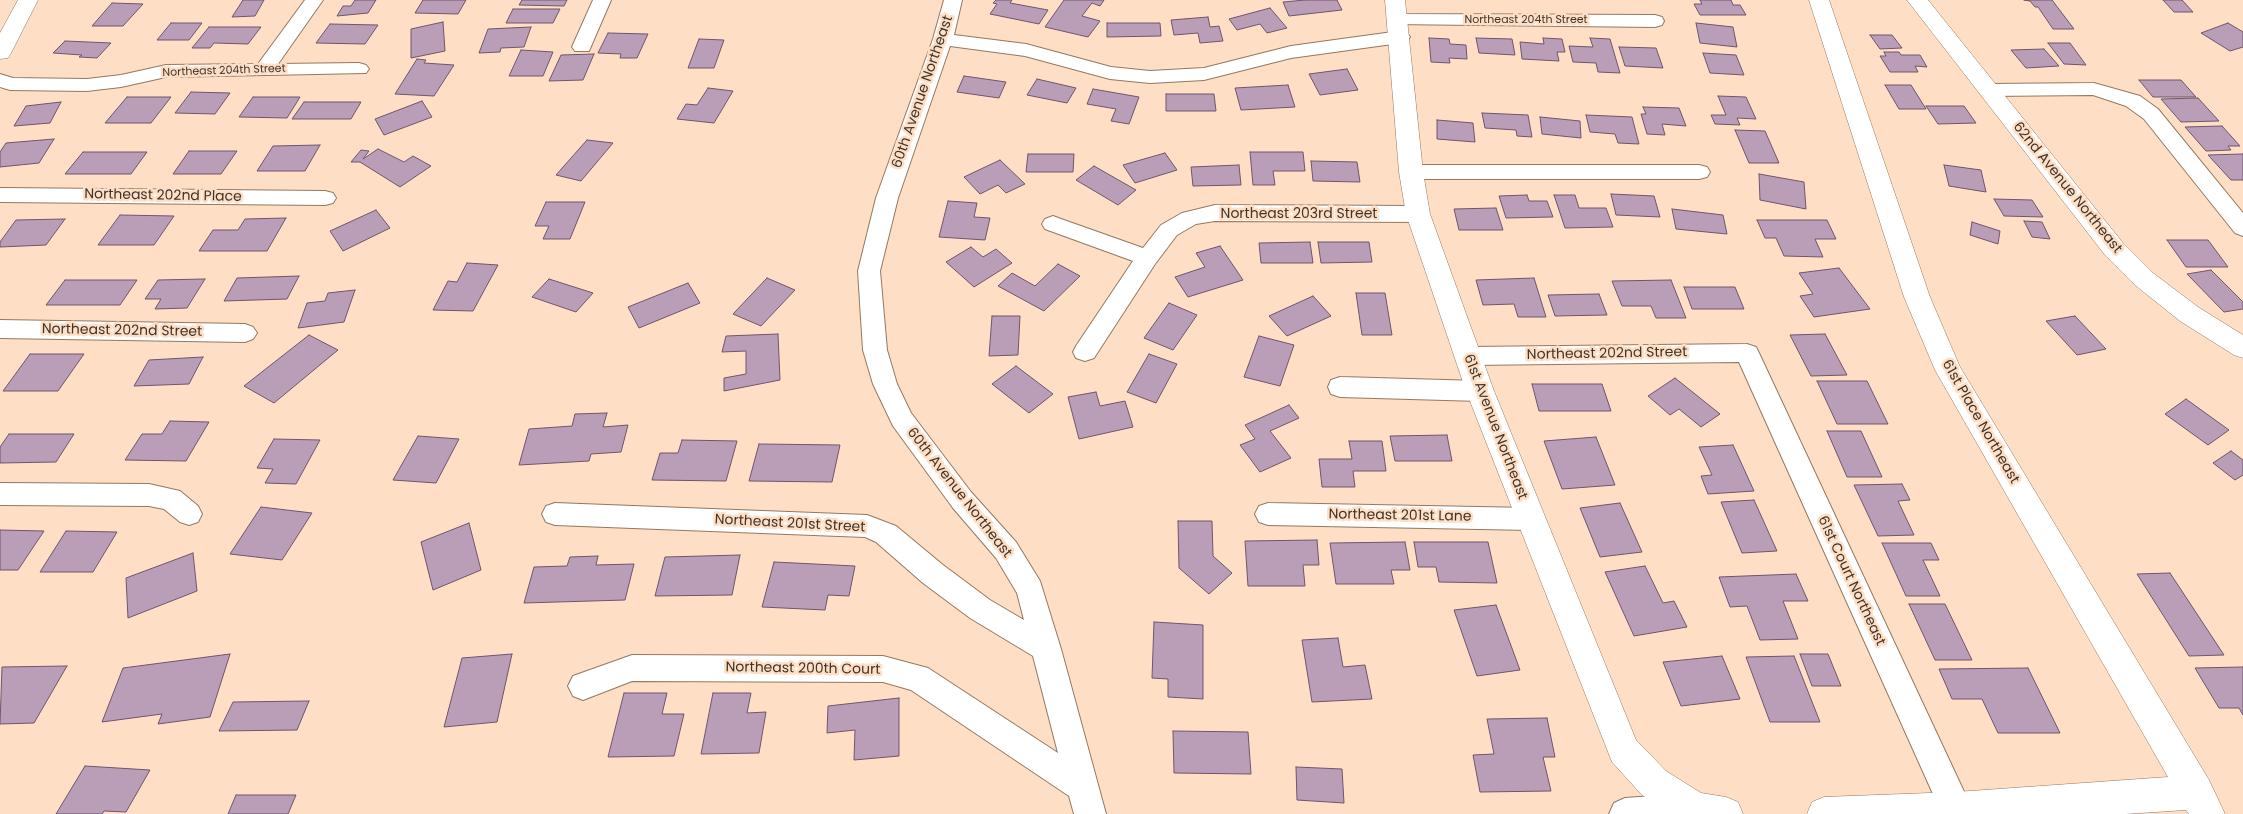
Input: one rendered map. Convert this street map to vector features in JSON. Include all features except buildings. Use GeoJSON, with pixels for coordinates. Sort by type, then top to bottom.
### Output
{"type":"FeatureCollection","features":[{"type":"Feature","properties":{"kind":"street"},"geometry":{"type":"LineString","coordinates":[[0,53],[28,0]]}},
{"type":"Feature","properties":{"kind":"street"},"geometry":{"type":"LineString","coordinates":[[264,69],[314,0]]}},
{"type":"Feature","properties":{"kind":"street"},"geometry":{"type":"LineString","coordinates":[[582,47],[602,0]]}},
{"type":"Feature","properties":{"kind":"street","name":"60th Avenue Northeast"},"geometry":{"type":"LineString","coordinates":[[953,0],[943,39],[887,198],[869,271],[875,350],[885,384],[902,419],[962,500],[1006,550],[1030,590],[1090,814]]}},
{"type":"Feature","properties":{"kind":"street","name":"61st Place Northeast"},"geometry":{"type":"LineString","coordinates":[[1819,0],[1917,297],[1948,370],[2202,803]]}},
{"type":"Feature","properties":{"kind":"street","name":"62nd Avenue Northeast"},"geometry":{"type":"LineString","coordinates":[[1917,0],[2114,248],[2144,279],[2189,314],[2243,348]]}},
{"type":"Feature","properties":{"kind":"street","name":"Northeast 204th Street"},"geometry":{"type":"LineString","coordinates":[[943,39],[1026,50],[1110,72],[1150,77],[1204,74],[1291,52],[1397,19],[1655,21]]}},
{"type":"Feature","properties":{"kind":"street","name":"61st Avenue Northeast"},"geometry":{"type":"LineString","coordinates":[[1397,19],[1411,172],[1418,214],[1480,392],[1624,751],[1654,783],[1711,811]]}},
{"type":"Feature","properties":{"kind":"street","name":"Northeast 204th Street"},"geometry":{"type":"LineString","coordinates":[[0,80],[10,84],[87,84],[121,80],[166,71],[359,69]]}},
{"type":"Feature","properties":{"kind":"street"},"geometry":{"type":"LineString","coordinates":[[1989,90],[2094,89],[2133,101],[2151,114],[2243,228]]}},
{"type":"Feature","properties":{"kind":"street"},"geometry":{"type":"LineString","coordinates":[[1411,172],[1699,172]]}},
{"type":"Feature","properties":{"kind":"street","name":"Northeast 202nd Place"},"geometry":{"type":"LineString","coordinates":[[0,195],[325,198]]}},
{"type":"Feature","properties":{"kind":"street","name":"Northeast 203rd Street"},"geometry":{"type":"LineString","coordinates":[[1085,352],[1169,230],[1190,218],[1215,213],[1418,214]]}},
{"type":"Feature","properties":{"kind":"street"},"geometry":{"type":"LineString","coordinates":[[1053,224],[1148,258]]}},
{"type":"Feature","properties":{"kind":"street","name":"Northeast 202nd Street"},"geometry":{"type":"LineString","coordinates":[[0,330],[245,333]]}},
{"type":"Feature","properties":{"kind":"street","name":"Northeast 202nd Street"},"geometry":{"type":"LineString","coordinates":[[1468,356],[1747,353]]}},
{"type":"Feature","properties":{"kind":"street","name":"61st Court Northeast"},"geometry":{"type":"LineString","coordinates":[[1747,353],[1956,809]]}},
{"type":"Feature","properties":{"kind":"street"},"geometry":{"type":"LineString","coordinates":[[1340,387],[1480,392]]}},
{"type":"Feature","properties":{"kind":"street"},"geometry":{"type":"LineString","coordinates":[[0,494],[150,495],[171,499],[189,514]]}},
{"type":"Feature","properties":{"kind":"street","name":"Northeast 201st Street"},"geometry":{"type":"LineString","coordinates":[[556,514],[867,526],[886,534],[933,574],[980,609],[1047,649]]}},
{"type":"Feature","properties":{"kind":"street","name":"Northeast 201st Lane"},"geometry":{"type":"LineString","coordinates":[[1268,514],[1531,519]]}},
{"type":"Feature","properties":{"kind":"street","name":"Northeast 200th Court"},"geometry":{"type":"LineString","coordinates":[[583,686],[632,668],[883,669],[918,678],[1082,786]]}},
{"type":"Feature","properties":{"kind":"street"},"geometry":{"type":"LineString","coordinates":[[1824,814],[2202,803]]}},
{"type":"Feature","properties":{"kind":"street"},"geometry":{"type":"LineString","coordinates":[[1625,814],[1711,811]]}}]}
